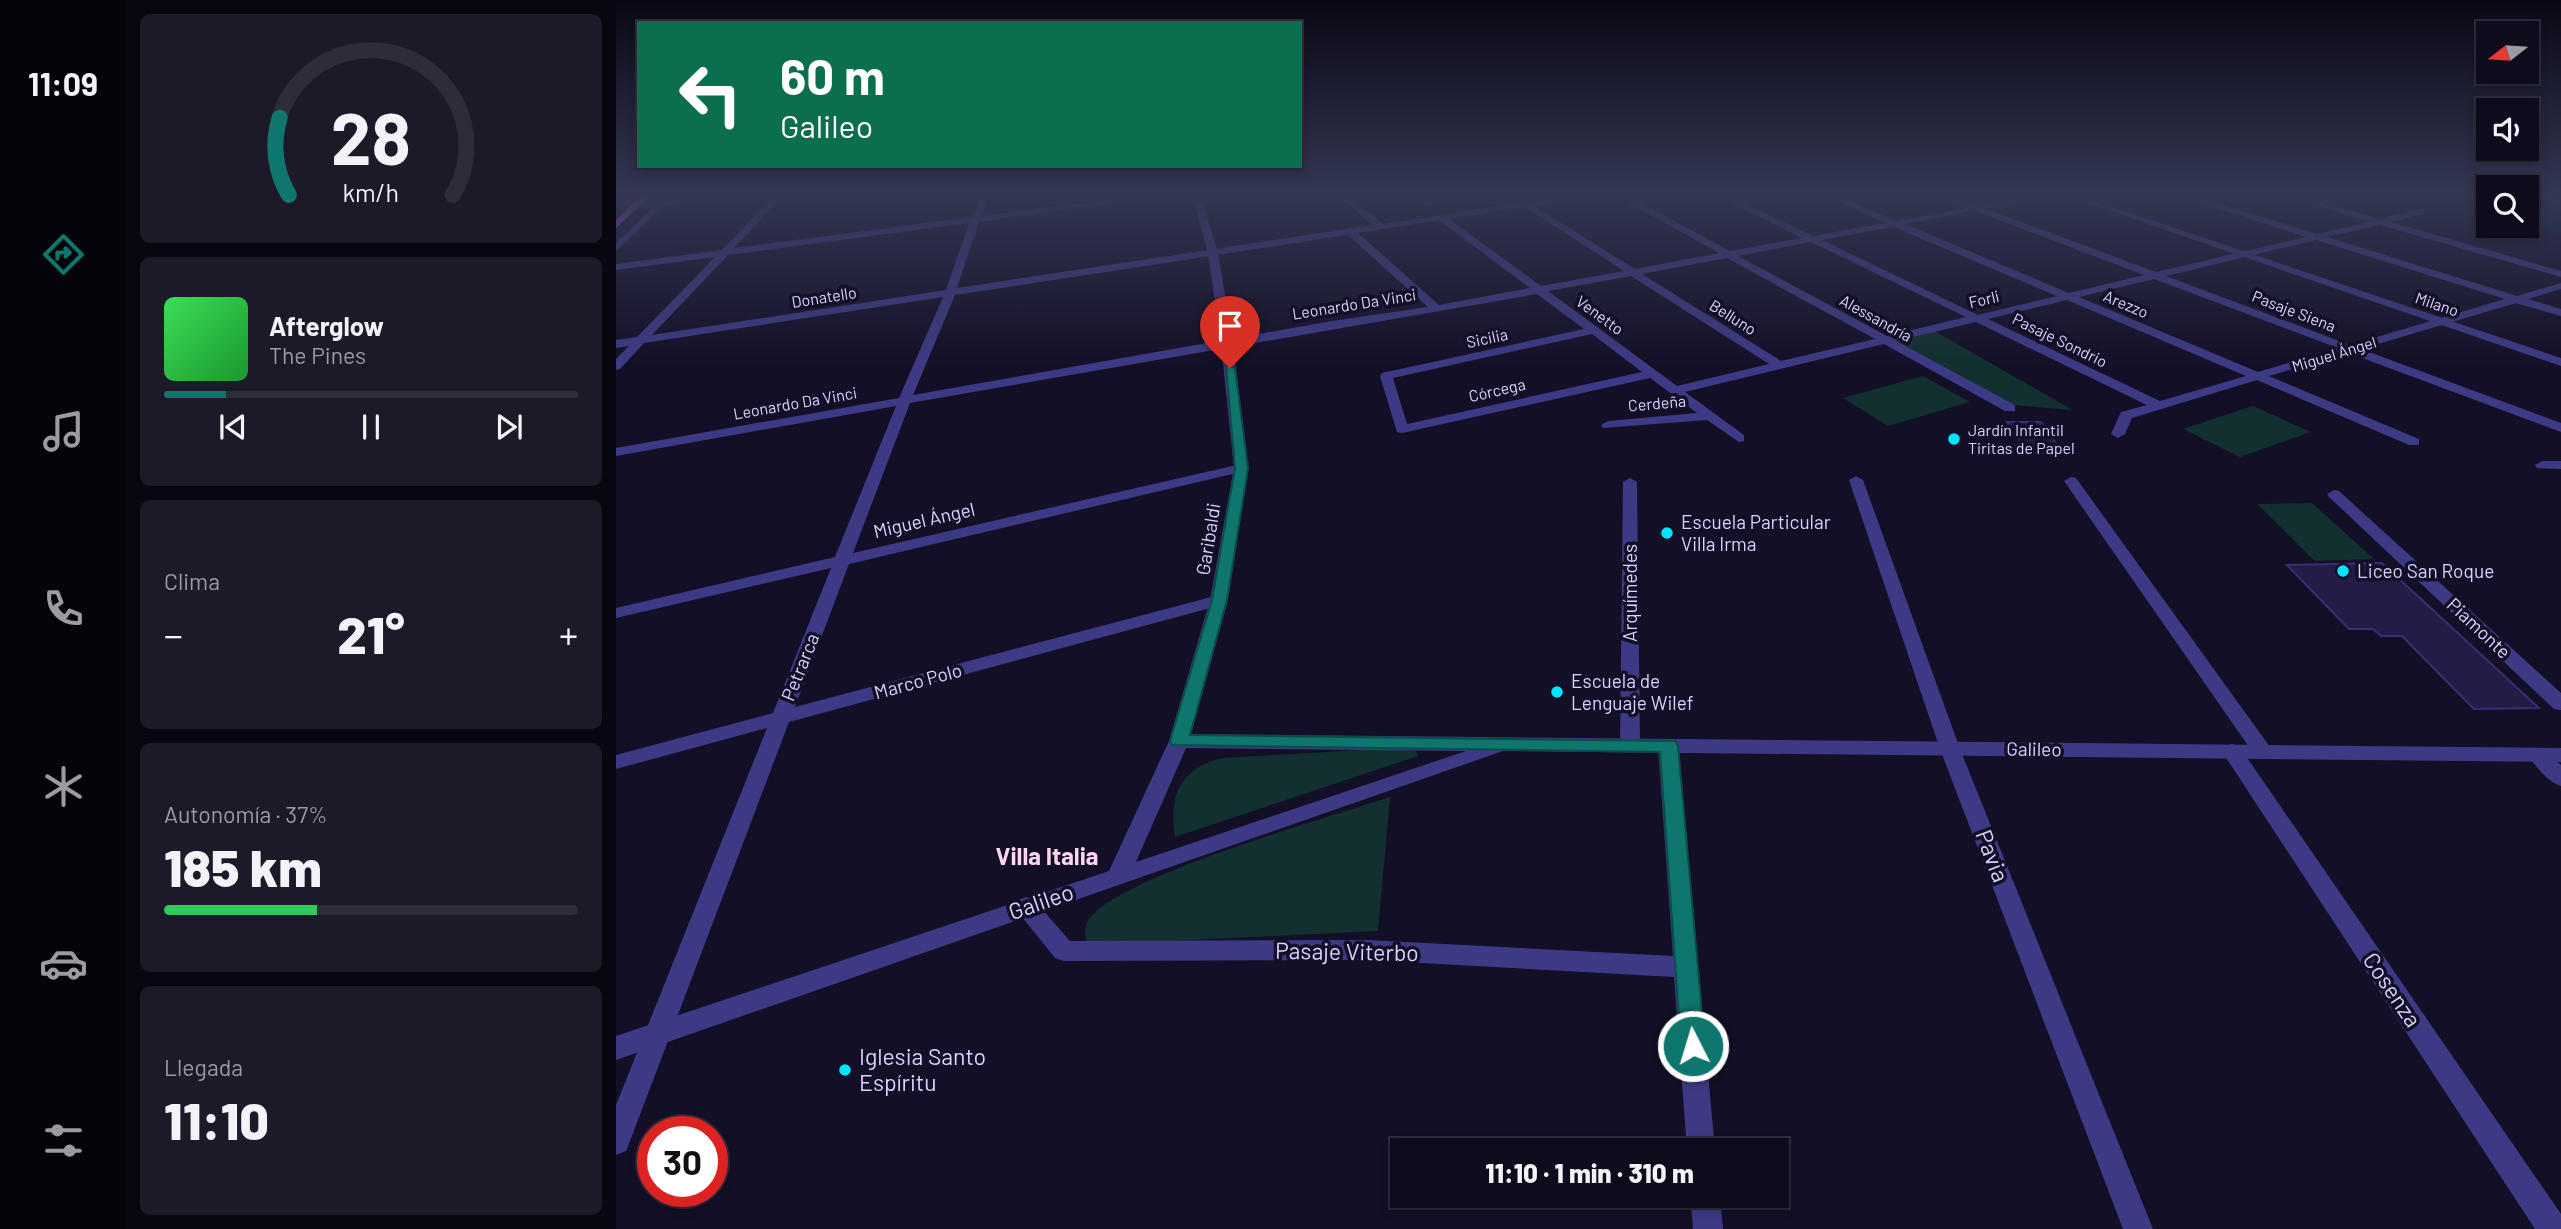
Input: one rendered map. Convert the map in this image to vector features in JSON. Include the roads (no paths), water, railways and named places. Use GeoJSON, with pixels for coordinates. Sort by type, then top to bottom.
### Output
{"type":"FeatureCollection","features":[{"type":"Feature","properties":{"kind":"street"},"geometry":{"type":"LineString","coordinates":[[616,267],[737,251]]}},
{"type":"Feature","properties":{"kind":"street","name":"Petrarca"},"geometry":{"type":"LineString","coordinates":[[616,1141],[904,401],[950,294],[964,251]]}},
{"type":"Feature","properties":{"kind":"street","name":"Donatello"},"geometry":{"type":"LineString","coordinates":[[616,344],[1230,251]]}},
{"type":"Feature","properties":{"kind":"street"},"geometry":{"type":"LineString","coordinates":[[1373,251],[1437,309]]}},
{"type":"Feature","properties":{"kind":"street","name":"Venetto"},"geometry":{"type":"LineString","coordinates":[[1488,251],[1739,438]]}},
{"type":"Feature","properties":{"kind":"street","name":"Belluno"},"geometry":{"type":"LineString","coordinates":[[1599,251],[1780,366]]}},
{"type":"Feature","properties":{"kind":"street","name":"Alessandría"},"geometry":{"type":"LineString","coordinates":[[1722,251],[2010,408]]}},
{"type":"Feature","properties":{"kind":"street","name":"Leonardo Da Vinci"},"geometry":{"type":"LineString","coordinates":[[616,452],[1227,343],[1437,309],[1748,251]]}},
{"type":"Feature","properties":{"kind":"street","name":"Pasaje Sondrio"},"geometry":{"type":"LineString","coordinates":[[1840,251],[2160,406]]}},
{"type":"Feature","properties":{"kind":"street","name":"Arezzo"},"geometry":{"type":"LineString","coordinates":[[1961,251],[2414,442]]}},
{"type":"Feature","properties":{"kind":"street","name":"Pasaje Siena"},"geometry":{"type":"LineString","coordinates":[[2090,251],[2561,428]]}},
{"type":"Feature","properties":{"kind":"street","name":"Milano"},"geometry":{"type":"LineString","coordinates":[[2233,251],[2561,362]]}},
{"type":"Feature","properties":{"kind":"street","name":"Forli"},"geometry":{"type":"LineString","coordinates":[[1677,390],[2252,251]]}},
{"type":"Feature","properties":{"kind":"street"},"geometry":{"type":"LineString","coordinates":[[2363,251],[2561,313]]}},
{"type":"Feature","properties":{"kind":"street"},"geometry":{"type":"LineString","coordinates":[[2483,251],[2561,274]]}},
{"type":"Feature","properties":{"kind":"street"},"geometry":{"type":"LineString","coordinates":[[616,366],[724,253]]}},
{"type":"Feature","properties":{"kind":"street","name":"Garibaldi"},"geometry":{"type":"LineString","coordinates":[[1118,876],[1179,741],[1219,600],[1241,468],[1227,343],[1213,254]]}},
{"type":"Feature","properties":{"kind":"street","name":"Miguel Ángel"},"geometry":{"type":"LineString","coordinates":[[2118,434],[2126,415],[2561,286]]}},
{"type":"Feature","properties":{"kind":"street","name":"Sicilia"},"geometry":{"type":"LineString","coordinates":[[1386,376],[1595,330]]}},
{"type":"Feature","properties":{"kind":"street","name":"Córcega"},"geometry":{"type":"LineString","coordinates":[[1386,376],[1402,429],[1654,373]]}},
{"type":"Feature","properties":{"kind":"street","name":"Cerdeña"},"geometry":{"type":"LineString","coordinates":[[1608,425],[1710,416]]}},
{"type":"Feature","properties":{"kind":"street"},"geometry":{"type":"LineString","coordinates":[[2542,465],[2561,465]]}},
{"type":"Feature","properties":{"kind":"street","name":"Miguel Ángel"},"geometry":{"type":"LineString","coordinates":[[616,613],[1241,468]]}},
{"type":"Feature","properties":{"kind":"street","name":"Pavia"},"geometry":{"type":"LineString","coordinates":[[1856,480],[1950,749],[2138,1229]]}},
{"type":"Feature","properties":{"kind":"street"},"geometry":{"type":"LineString","coordinates":[[2071,481],[2263,752]]}},
{"type":"Feature","properties":{"kind":"street","name":"Arquímedes"},"geometry":{"type":"LineString","coordinates":[[1630,482],[1630,746]]}},
{"type":"Feature","properties":{"kind":"street","name":"Piamonte"},"geometry":{"type":"LineString","coordinates":[[2334,494],[2561,704]]}},
{"type":"Feature","properties":{"kind":"street","name":"Marco Polo"},"geometry":{"type":"LineString","coordinates":[[616,762],[1219,600]]}},
{"type":"Feature","properties":{"kind":"street","name":"Galileo"},"geometry":{"type":"LineString","coordinates":[[1179,741],[2561,755]]}},
{"type":"Feature","properties":{"kind":"street","name":"Galileo"},"geometry":{"type":"LineString","coordinates":[[616,1048],[1507,744]]}},
{"type":"Feature","properties":{"kind":"street"},"geometry":{"type":"LineString","coordinates":[[1668,746],[1701,1138]]}},
{"type":"Feature","properties":{"kind":"street","name":"Cosenza"},"geometry":{"type":"LineString","coordinates":[[2232,751],[2553,1229]]}},
{"type":"Feature","properties":{"kind":"street"},"geometry":{"type":"LineString","coordinates":[[2538,755],[2561,778]]}},
{"type":"Feature","properties":{"kind":"street","name":"Pasaje Viterbo"},"geometry":{"type":"LineString","coordinates":[[1026,907],[1064,951],[1368,950],[1687,967]]}},
{"type":"Feature","properties":{"kind":"street"},"geometry":{"type":"LineString","coordinates":[[1706,1208],[1708,1229]]}},
{"type":"Feature","properties":{"kind":"place","name":"Jardín Infantil Tiritas de Papel"},"geometry":{"type":"Point","coordinates":[1954,439]}},
{"type":"Feature","properties":{"kind":"place","name":"Escuela Particular Villa Irma"},"geometry":{"type":"Point","coordinates":[1667,533]}},
{"type":"Feature","properties":{"kind":"place","name":"Liceo San Roque"},"geometry":{"type":"Point","coordinates":[2343,571]}},
{"type":"Feature","properties":{"kind":"place","name":"Escuela de Lenguaje Wilef"},"geometry":{"type":"Point","coordinates":[1557,692]}},
{"type":"Feature","properties":{"kind":"place","name":"Iglesia Santo Espíritu"},"geometry":{"type":"Point","coordinates":[845,1070]}},
{"type":"Feature","properties":{"kind":"district","name":"Villa Italia"},"geometry":{"type":"Point","coordinates":[1047,857]}}]}
